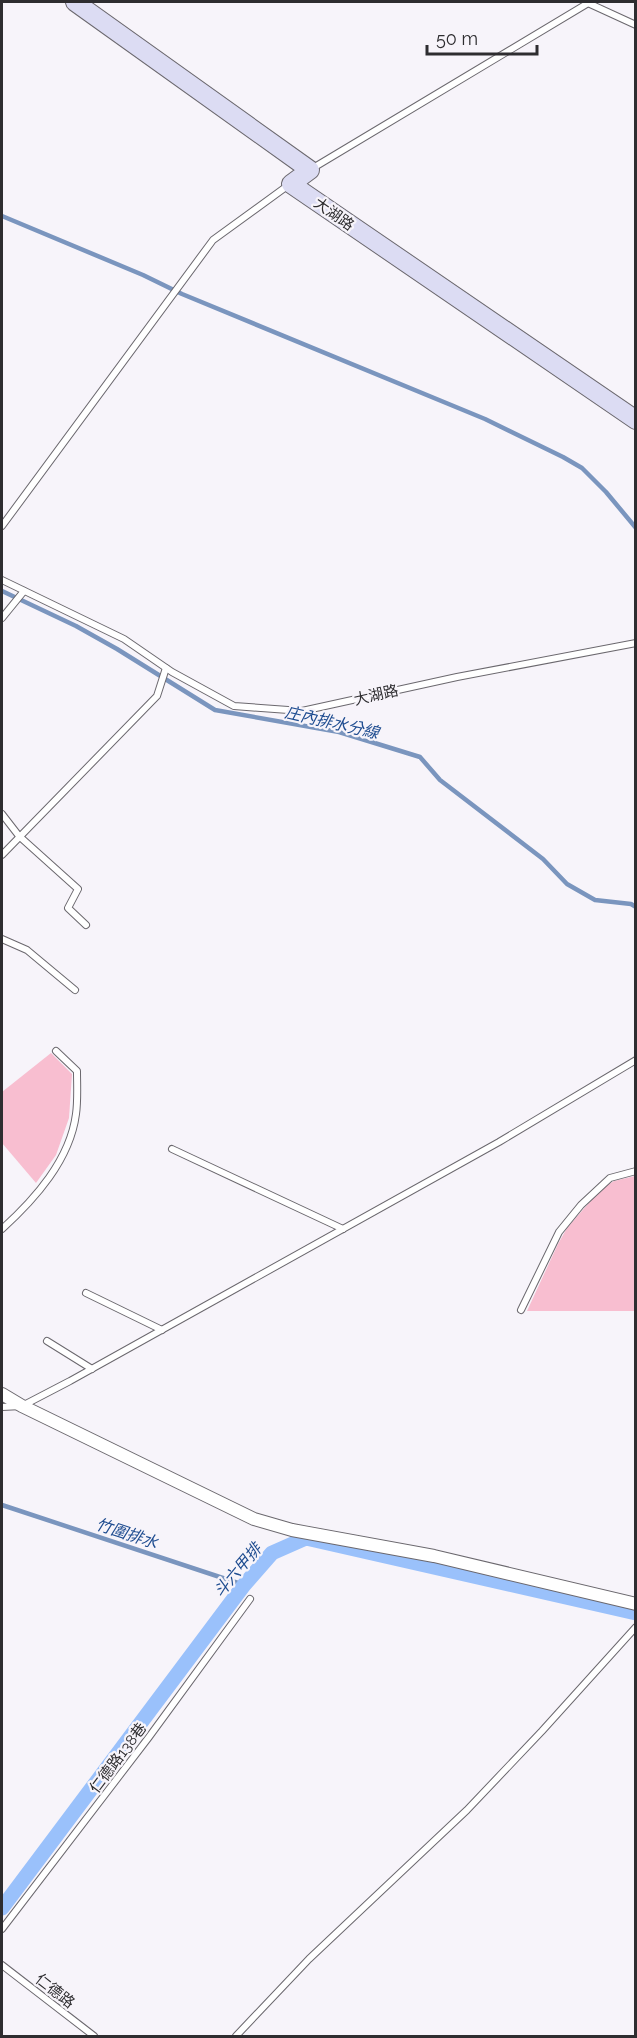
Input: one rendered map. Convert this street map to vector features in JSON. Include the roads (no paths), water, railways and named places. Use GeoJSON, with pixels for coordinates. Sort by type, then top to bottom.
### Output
{"type":"FeatureCollection","features":[{"type":"Feature","properties":{"kind":"street"},"geometry":{"type":"LineString","coordinates":[[75,2],[310,170],[291,184]]}},
{"type":"Feature","properties":{"kind":"street","name":"大湖路"},"geometry":{"type":"LineString","coordinates":[[291,184],[636,420]]}},
{"type":"Feature","properties":{"kind":"street"},"geometry":{"type":"LineString","coordinates":[[2,1394],[22,1406],[254,1519],[292,1530],[434,1556],[636,1604]]}},
{"type":"Feature","properties":{"kind":"lane"},"geometry":{"type":"LineString","coordinates":[[310,170],[589,2],[636,25]]}},
{"type":"Feature","properties":{"kind":"lane"},"geometry":{"type":"LineString","coordinates":[[2,526],[213,240],[291,184]]}},
{"type":"Feature","properties":{"kind":"lane","name":"大湖路"},"geometry":{"type":"LineString","coordinates":[[2,580],[124,639],[166,668],[234,706],[302,711],[468,675],[636,643]]}},
{"type":"Feature","properties":{"kind":"lane"},"geometry":{"type":"LineString","coordinates":[[2,618],[24,591]]}},
{"type":"Feature","properties":{"kind":"lane"},"geometry":{"type":"LineString","coordinates":[[2,855],[157,696],[166,668]]}},
{"type":"Feature","properties":{"kind":"lane"},"geometry":{"type":"LineString","coordinates":[[2,814],[19,836],[78,890],[68,908],[86,925]]}},
{"type":"Feature","properties":{"kind":"lane"},"geometry":{"type":"LineString","coordinates":[[2,939],[27,950],[75,990]]}},
{"type":"Feature","properties":{"kind":"lane"},"geometry":{"type":"LineString","coordinates":[[2,1229],[28,1205],[64,1154],[76,1114],[77,1071],[56,1051]]}},
{"type":"Feature","properties":{"kind":"lane"},"geometry":{"type":"LineString","coordinates":[[2,1407],[22,1406],[92,1369],[499,1142],[636,1060]]}},
{"type":"Feature","properties":{"kind":"lane"},"geometry":{"type":"LineString","coordinates":[[172,1149],[343,1229]]}},
{"type":"Feature","properties":{"kind":"lane"},"geometry":{"type":"LineString","coordinates":[[521,1310],[559,1232],[580,1205],[610,1178],[636,1171]]}},
{"type":"Feature","properties":{"kind":"lane"},"geometry":{"type":"LineString","coordinates":[[86,1293],[162,1330]]}},
{"type":"Feature","properties":{"kind":"lane"},"geometry":{"type":"LineString","coordinates":[[47,1341],[92,1369]]}},
{"type":"Feature","properties":{"kind":"lane","name":"仁德路138巷"},"geometry":{"type":"LineString","coordinates":[[2,1929],[149,1737],[250,1599]]}},
{"type":"Feature","properties":{"kind":"lane"},"geometry":{"type":"LineString","coordinates":[[236,2037],[309,1959],[467,1810],[636,1627]]}},
{"type":"Feature","properties":{"kind":"lane","name":"仁德路"},"geometry":{"type":"LineString","coordinates":[[2,1965],[94,2037]]}},
{"type":"Feature","properties":{"kind":"waterway"},"geometry":{"type":"LineString","coordinates":[[2,216],[143,275],[182,294],[485,419],[563,457],[582,468],[636,528]]}},
{"type":"Feature","properties":{"kind":"waterway","name":"庄內排水分線"},"geometry":{"type":"LineString","coordinates":[[2,591],[76,626],[215,710],[339,732],[420,757],[440,780],[543,859],[567,884],[595,900],[631,904],[636,907]]}},
{"type":"Feature","properties":{"kind":"waterway","name":"竹圍排水"},"geometry":{"type":"LineString","coordinates":[[2,1505],[244,1585]]}},
{"type":"Feature","properties":{"kind":"waterway","name":"斗六甲排"},"geometry":{"type":"LineString","coordinates":[[2,1908],[244,1585],[272,1553],[306,1538],[636,1613]]}}]}
